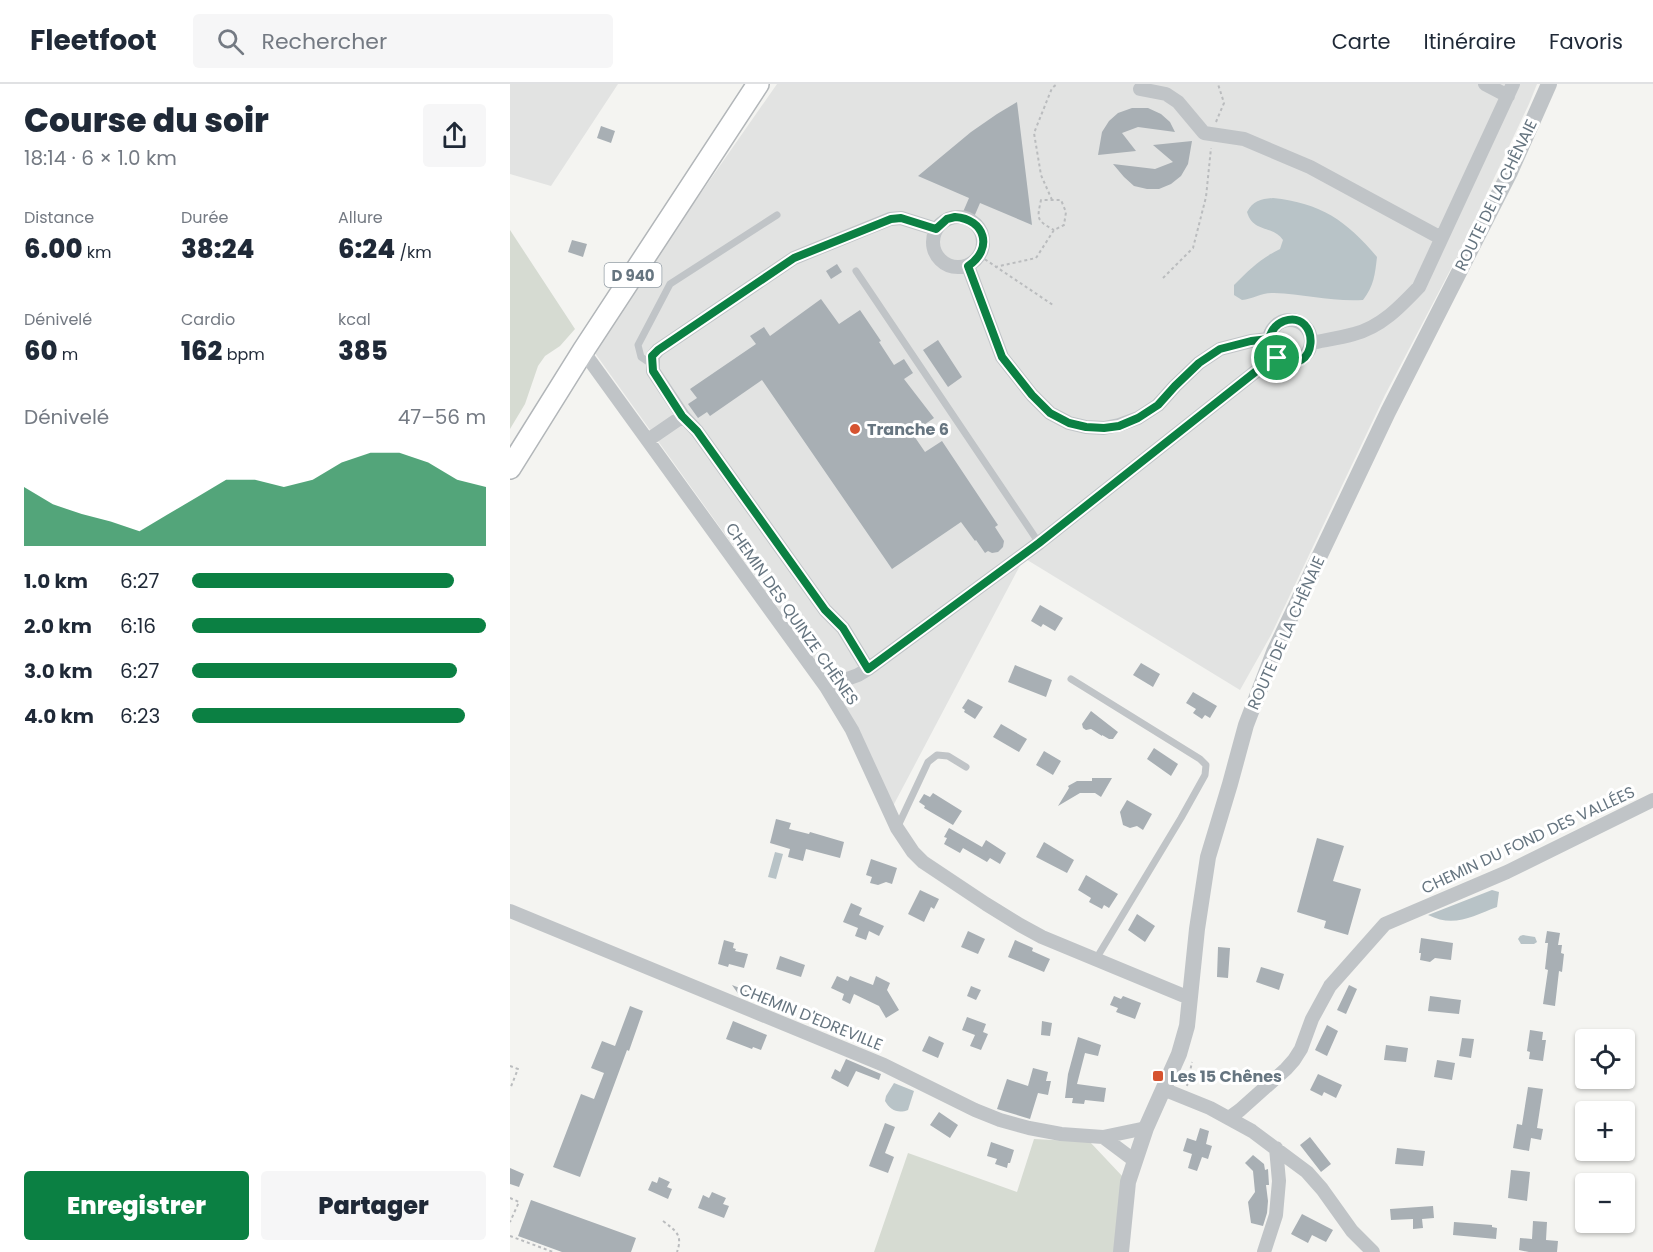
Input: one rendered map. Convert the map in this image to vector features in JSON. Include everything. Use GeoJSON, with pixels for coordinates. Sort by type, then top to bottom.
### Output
{"type":"FeatureCollection","features":[{"type":"Feature","properties":{"kind":"main road","name":"D 940"},"geometry":{"type":"LineString","coordinates":[[510,468],[583,351],[758,84]]}},
{"type":"Feature","properties":{"kind":"street"},"geometry":{"type":"LineString","coordinates":[[1311,343],[1355,334],[1376,325],[1395,311],[1419,287],[1510,90],[1485,84]]}},
{"type":"Feature","properties":{"kind":"street","name":"ROUTE DE LA CHÊNAIE"},"geometry":{"type":"LineString","coordinates":[[1121,1252],[1128,1182],[1146,1128],[1179,1054],[1187,1026],[1202,890],[1208,857],[1246,725],[1274,652],[1388,412],[1510,172],[1549,84]]}},
{"type":"Feature","properties":{"kind":"street"},"geometry":{"type":"LineString","coordinates":[[1140,90],[1166,94],[1178,102],[1204,133],[1244,139],[1310,167],[1441,238]]}},
{"type":"Feature","properties":{"kind":"street"},"geometry":{"type":"LineString","coordinates":[[955,217],[975,223],[982,234],[983,245],[980,256],[968,266],[954,268],[948,266],[939,259],[933,249],[932,239],[936,229],[947,219],[955,217]]}},
{"type":"Feature","properties":{"kind":"street"},"geometry":{"type":"LineString","coordinates":[[868,669],[843,628],[825,610],[697,431],[682,416],[653,371],[652,356],[794,258],[891,219],[901,218],[936,229]]}},
{"type":"Feature","properties":{"kind":"street"},"geometry":{"type":"LineString","coordinates":[[968,266],[1002,357],[1032,395],[1050,413],[1069,423],[1086,427],[1119,426],[1138,418],[1158,405],[1180,380],[1220,349],[1269,339]]}},
{"type":"Feature","properties":{"kind":"street"},"geometry":{"type":"LineString","coordinates":[[1289,320],[1306,327],[1311,343],[1306,355],[1296,362],[1289,362],[1277,358],[1269,339],[1278,324],[1289,320]]}},
{"type":"Feature","properties":{"kind":"street","name":"CHEMIN DES QUINZE CHÊNES"},"geometry":{"type":"LineString","coordinates":[[583,351],[826,687],[852,730],[897,828],[913,852],[932,868],[1020,926],[1182,995],[1190,995]]}},
{"type":"Feature","properties":{"kind":"street"},"geometry":{"type":"LineString","coordinates":[[847,679],[868,669],[1039,543],[1264,365],[1277,358]]}},
{"type":"Feature","properties":{"kind":"street"},"geometry":{"type":"LineString","coordinates":[[648,440],[682,416]]}},
{"type":"Feature","properties":{"kind":"street","name":"CHEMIN DU FOND DES VALLÉES"},"geometry":{"type":"LineString","coordinates":[[1229,1118],[1294,1060],[1330,986],[1385,924],[1507,872],[1653,800]]}},
{"type":"Feature","properties":{"kind":"street","name":"CHEMIN D'EDREVILLE"},"geometry":{"type":"LineString","coordinates":[[510,910],[884,1065],[1000,1120],[1061,1134],[1103,1137],[1146,1128]]}},
{"type":"Feature","properties":{"kind":"street"},"geometry":{"type":"LineString","coordinates":[[1163,1089],[1210,1108],[1252,1131],[1307,1172],[1352,1231],[1372,1252]]}},
{"type":"Feature","properties":{"kind":"street"},"geometry":{"type":"LineString","coordinates":[[1103,1137],[1135,1161]]}},
{"type":"Feature","properties":{"kind":"street"},"geometry":{"type":"LineString","coordinates":[[1264,1252],[1276,1215],[1279,1181],[1276,1148]]}},
{"type":"Feature","properties":{"kind":"lane"},"geometry":{"type":"LineString","coordinates":[[653,365],[641,357],[638,345],[670,284],[777,214]]}},
{"type":"Feature","properties":{"kind":"lane"},"geometry":{"type":"LineString","coordinates":[[856,271],[1039,543]]}},
{"type":"Feature","properties":{"kind":"lane"},"geometry":{"type":"LineString","coordinates":[[1071,679],[1200,759],[1206,765],[1205,776],[1096,959]]}},
{"type":"Feature","properties":{"kind":"lane"},"geometry":{"type":"LineString","coordinates":[[897,828],[928,762],[937,755],[948,756],[966,767]]}},
{"type":"Feature","properties":{"kind":"path"},"geometry":{"type":"LineString","coordinates":[[1052,200],[1041,175],[1034,133],[1052,88],[1057,84]]}},
{"type":"Feature","properties":{"kind":"path"},"geometry":{"type":"LineString","coordinates":[[1163,278],[1193,248],[1206,197],[1212,135],[1224,103],[1218,84]]}},
{"type":"Feature","properties":{"kind":"path"},"geometry":{"type":"LineString","coordinates":[[995,267],[1036,258],[1053,230],[1064,225],[1066,212],[1061,200],[1041,200],[1038,216],[1041,223],[1053,230]]}},
{"type":"Feature","properties":{"kind":"path"},"geometry":{"type":"LineString","coordinates":[[980,256],[1053,305]]}},
{"type":"Feature","properties":{"kind":"path"},"geometry":{"type":"LineString","coordinates":[[1187,1086],[1193,1058]]}},
{"type":"Feature","properties":{"kind":"path"},"geometry":{"type":"LineString","coordinates":[[510,1066],[518,1069],[510,1089]]}},
{"type":"Feature","properties":{"kind":"path"},"geometry":{"type":"LineString","coordinates":[[510,1198],[519,1202],[510,1222]]}},
{"type":"Feature","properties":{"kind":"path"},"geometry":{"type":"LineString","coordinates":[[663,1221],[677,1232],[680,1244],[677,1252]]}},
{"type":"Feature","properties":{"kind":"path"},"geometry":{"type":"LineString","coordinates":[[510,1236],[553,1252]]}},
{"type":"Feature","properties":{"kind":"shaded area"},"geometry":{"type":"Polygon","coordinates":[[[510,84],[618,84],[551,186],[510,174],[510,84]]]}},
{"type":"Feature","properties":{"kind":"shaded area"},"geometry":{"type":"Polygon","coordinates":[[[777,84],[1537,84],[1456,259],[1385,395],[1271,635],[1240,690],[1024,558],[893,806],[805,646],[592,349],[777,84]]]}},
{"type":"Feature","properties":{"kind":"shaded area"},"geometry":{"type":"Polygon","coordinates":[[[1273,198],[1290,200],[1319,209],[1344,224],[1366,244],[1377,257],[1372,285],[1363,300],[1270,293],[1242,300],[1234,295],[1234,285],[1256,265],[1280,249],[1283,240],[1279,235],[1258,226],[1250,219],[1247,212],[1258,201],[1273,198]]]}},
{"type":"Feature","properties":{"kind":"shaded area"},"geometry":{"type":"Polygon","coordinates":[[[510,230],[575,329],[560,346],[545,356],[538,366],[525,404],[510,429],[510,230]]]}},
{"type":"Feature","properties":{"kind":"shaded area"},"geometry":{"type":"Polygon","coordinates":[[[775,852],[783,854],[776,879],[768,877],[775,852]]]}},
{"type":"Feature","properties":{"kind":"shaded area"},"geometry":{"type":"Polygon","coordinates":[[[1492,890],[1499,892],[1497,907],[1480,914],[1455,921],[1437,919],[1428,915],[1492,890]]]}},
{"type":"Feature","properties":{"kind":"shaded area"},"geometry":{"type":"Polygon","coordinates":[[[1523,935],[1535,937],[1537,942],[1521,944],[1518,939],[1523,935]]]}},
{"type":"Feature","properties":{"kind":"shaded area"},"geometry":{"type":"Polygon","coordinates":[[[894,1083],[914,1091],[908,1110],[901,1112],[895,1110],[885,1101],[894,1083]]]}},
{"type":"Feature","properties":{"kind":"shaded area"},"geometry":{"type":"Polygon","coordinates":[[[1034,1139],[1090,1142],[1123,1177],[1115,1252],[874,1252],[908,1153],[1017,1192],[1034,1139]]]}},
{"type":"Feature","properties":{"kind":"building"},"geometry":{"type":"Polygon","coordinates":[[[1017,102],[1032,225],[980,203],[974,217],[963,212],[969,198],[918,176],[971,132],[1017,102]]]}},
{"type":"Feature","properties":{"kind":"building"},"geometry":{"type":"Polygon","coordinates":[[[1132,108],[1148,108],[1161,114],[1170,122],[1175,132],[1138,127],[1122,133],[1136,151],[1098,155],[1102,132],[1109,121],[1118,113],[1132,108]]]}},
{"type":"Feature","properties":{"kind":"building"},"geometry":{"type":"Polygon","coordinates":[[[601,126],[615,131],[611,143],[597,138],[601,126]]]}},
{"type":"Feature","properties":{"kind":"building"},"geometry":{"type":"Polygon","coordinates":[[[1192,141],[1188,164],[1181,176],[1171,184],[1159,189],[1134,186],[1113,164],[1155,169],[1173,162],[1153,145],[1192,141]]]}},
{"type":"Feature","properties":{"kind":"building"},"geometry":{"type":"Polygon","coordinates":[[[572,240],[587,244],[583,257],[568,252],[572,240]]]}},
{"type":"Feature","properties":{"kind":"building"},"geometry":{"type":"Polygon","coordinates":[[[837,264],[842,272],[831,279],[826,271],[837,264]]]}},
{"type":"Feature","properties":{"kind":"building","name":"Tranche 6"},"geometry":{"type":"Polygon","coordinates":[[[821,299],[839,324],[860,310],[894,365],[904,359],[913,373],[904,379],[934,418],[912,433],[925,452],[942,441],[998,525],[995,527],[1004,541],[1003,547],[998,552],[985,553],[961,522],[892,569],[762,380],[710,416],[707,412],[698,418],[688,404],[697,398],[690,389],[756,344],[750,336],[764,327],[770,336],[821,299]]]}},
{"type":"Feature","properties":{"kind":"building"},"geometry":{"type":"Polygon","coordinates":[[[938,340],[962,377],[948,387],[923,350],[938,340]]]}},
{"type":"Feature","properties":{"kind":"building"},"geometry":{"type":"Polygon","coordinates":[[[1040,605],[1063,618],[1055,631],[1043,624],[1041,627],[1031,621],[1040,605]]]}},
{"type":"Feature","properties":{"kind":"building"},"geometry":{"type":"Polygon","coordinates":[[[1141,663],[1160,674],[1153,687],[1133,675],[1141,663]]]}},
{"type":"Feature","properties":{"kind":"building"},"geometry":{"type":"Polygon","coordinates":[[[1015,665],[1052,680],[1046,697],[1008,682],[1015,665]]]}},
{"type":"Feature","properties":{"kind":"building"},"geometry":{"type":"Polygon","coordinates":[[[1193,692],[1217,706],[1210,718],[1205,715],[1202,719],[1193,713],[1196,709],[1186,703],[1193,692]]]}},
{"type":"Feature","properties":{"kind":"building"},"geometry":{"type":"Polygon","coordinates":[[[968,699],[983,707],[975,719],[962,708],[968,699]]]}},
{"type":"Feature","properties":{"kind":"building"},"geometry":{"type":"Polygon","coordinates":[[[1091,711],[1118,732],[1113,739],[1102,736],[1091,729],[1083,728],[1082,724],[1091,711]]]}},
{"type":"Feature","properties":{"kind":"building"},"geometry":{"type":"Polygon","coordinates":[[[1001,724],[1027,739],[1019,752],[993,737],[1001,724]]]}},
{"type":"Feature","properties":{"kind":"building"},"geometry":{"type":"Polygon","coordinates":[[[1154,748],[1178,764],[1171,776],[1147,759],[1154,748]]]}},
{"type":"Feature","properties":{"kind":"building"},"geometry":{"type":"Polygon","coordinates":[[[1044,751],[1061,761],[1053,775],[1036,765],[1044,751]]]}},
{"type":"Feature","properties":{"kind":"building"},"geometry":{"type":"Polygon","coordinates":[[[1092,778],[1112,778],[1101,797],[1095,793],[1080,793],[1058,806],[1068,786],[1077,781],[1092,781],[1092,778]]]}},
{"type":"Feature","properties":{"kind":"building"},"geometry":{"type":"Polygon","coordinates":[[[933,793],[962,811],[953,825],[924,808],[925,806],[919,802],[924,794],[930,797],[933,793]]]}},
{"type":"Feature","properties":{"kind":"building"},"geometry":{"type":"Polygon","coordinates":[[[1127,800],[1152,814],[1143,830],[1137,826],[1130,828],[1123,825],[1120,812],[1127,800]]]}},
{"type":"Feature","properties":{"kind":"building"},"geometry":{"type":"Polygon","coordinates":[[[776,819],[791,823],[789,829],[809,834],[810,832],[844,842],[840,858],[806,849],[803,861],[788,857],[790,849],[770,843],[776,819]]]}},
{"type":"Feature","properties":{"kind":"building"},"geometry":{"type":"Polygon","coordinates":[[[949,828],[982,847],[986,840],[1006,853],[1000,864],[990,858],[987,862],[963,848],[960,853],[944,844],[947,838],[944,837],[949,828]]]}},
{"type":"Feature","properties":{"kind":"building"},"geometry":{"type":"Polygon","coordinates":[[[1317,838],[1344,846],[1333,881],[1361,889],[1348,935],[1324,928],[1326,921],[1297,912],[1317,838]]]}},
{"type":"Feature","properties":{"kind":"building"},"geometry":{"type":"Polygon","coordinates":[[[1044,842],[1074,860],[1067,873],[1036,857],[1044,842]]]}},
{"type":"Feature","properties":{"kind":"building"},"geometry":{"type":"Polygon","coordinates":[[[871,859],[897,868],[892,884],[870,883],[872,877],[866,875],[871,859]]]}},
{"type":"Feature","properties":{"kind":"building"},"geometry":{"type":"Polygon","coordinates":[[[1086,875],[1118,894],[1109,908],[1104,905],[1102,909],[1089,902],[1091,898],[1078,890],[1086,875]]]}},
{"type":"Feature","properties":{"kind":"building"},"geometry":{"type":"Polygon","coordinates":[[[920,890],[939,899],[934,909],[931,907],[924,922],[908,914],[920,890]]]}},
{"type":"Feature","properties":{"kind":"building"},"geometry":{"type":"Polygon","coordinates":[[[851,903],[862,908],[859,915],[884,926],[879,936],[869,931],[866,940],[855,936],[858,928],[843,922],[851,903]]]}},
{"type":"Feature","properties":{"kind":"building"},"geometry":{"type":"Polygon","coordinates":[[[1137,914],[1155,926],[1145,942],[1128,930],[1137,914]]]}},
{"type":"Feature","properties":{"kind":"building"},"geometry":{"type":"Polygon","coordinates":[[[968,931],[985,939],[978,954],[961,947],[968,931]]]}},
{"type":"Feature","properties":{"kind":"building"},"geometry":{"type":"Polygon","coordinates":[[[1547,931],[1560,933],[1558,945],[1562,945],[1561,953],[1564,954],[1562,972],[1559,971],[1555,1006],[1543,1004],[1548,970],[1545,969],[1547,931]]]}},
{"type":"Feature","properties":{"kind":"building"},"geometry":{"type":"Polygon","coordinates":[[[1421,938],[1453,943],[1451,960],[1435,958],[1430,962],[1420,960],[1421,938]]]}},
{"type":"Feature","properties":{"kind":"building"},"geometry":{"type":"Polygon","coordinates":[[[724,940],[734,943],[735,951],[748,954],[744,968],[718,964],[724,940]]]}},
{"type":"Feature","properties":{"kind":"building"},"geometry":{"type":"Polygon","coordinates":[[[1015,940],[1050,959],[1044,972],[1008,957],[1015,940]]]}},
{"type":"Feature","properties":{"kind":"building"},"geometry":{"type":"Polygon","coordinates":[[[1218,947],[1230,948],[1228,978],[1217,977],[1218,947]]]}},
{"type":"Feature","properties":{"kind":"building"},"geometry":{"type":"Polygon","coordinates":[[[780,956],[805,965],[801,977],[776,969],[780,956]]]}},
{"type":"Feature","properties":{"kind":"building"},"geometry":{"type":"Polygon","coordinates":[[[1261,967],[1284,974],[1279,990],[1256,982],[1261,967]]]}},
{"type":"Feature","properties":{"kind":"building"},"geometry":{"type":"Polygon","coordinates":[[[837,976],[848,981],[850,976],[873,985],[876,976],[890,983],[887,990],[899,1010],[886,1018],[879,1006],[854,994],[850,1004],[842,1000],[844,994],[831,988],[837,976]]]}},
{"type":"Feature","properties":{"kind":"building"},"geometry":{"type":"Polygon","coordinates":[[[732,985],[755,994],[752,1001],[739,995],[732,985]]]}},
{"type":"Feature","properties":{"kind":"building"},"geometry":{"type":"Polygon","coordinates":[[[1349,985],[1357,989],[1346,1014],[1337,1010],[1349,985]]]}},
{"type":"Feature","properties":{"kind":"building"},"geometry":{"type":"Polygon","coordinates":[[[971,986],[981,990],[976,1000],[967,996],[971,986]]]}},
{"type":"Feature","properties":{"kind":"building"},"geometry":{"type":"Polygon","coordinates":[[[1114,996],[1121,999],[1123,996],[1141,1003],[1135,1019],[1116,1012],[1118,1008],[1110,1005],[1114,996]]]}},
{"type":"Feature","properties":{"kind":"building"},"geometry":{"type":"Polygon","coordinates":[[[1430,996],[1461,1000],[1459,1014],[1428,1011],[1430,996]]]}},
{"type":"Feature","properties":{"kind":"building"},"geometry":{"type":"Polygon","coordinates":[[[630,1006],[643,1011],[580,1177],[553,1167],[581,1094],[594,1099],[604,1073],[591,1068],[602,1041],[615,1046],[630,1006]]]}},
{"type":"Feature","properties":{"kind":"building"},"geometry":{"type":"Polygon","coordinates":[[[967,1017],[986,1024],[983,1032],[988,1034],[981,1050],[970,1046],[975,1035],[962,1030],[967,1017]]]}},
{"type":"Feature","properties":{"kind":"building"},"geometry":{"type":"Polygon","coordinates":[[[733,1021],[767,1035],[761,1050],[726,1039],[733,1021]]]}},
{"type":"Feature","properties":{"kind":"building"},"geometry":{"type":"Polygon","coordinates":[[[1042,1021],[1052,1023],[1050,1036],[1041,1035],[1042,1021]]]}},
{"type":"Feature","properties":{"kind":"building"},"geometry":{"type":"Polygon","coordinates":[[[1327,1025],[1338,1031],[1327,1056],[1315,1050],[1327,1025]]]}},
{"type":"Feature","properties":{"kind":"building"},"geometry":{"type":"Polygon","coordinates":[[[1530,1030],[1543,1032],[1542,1040],[1546,1040],[1543,1061],[1529,1059],[1530,1052],[1527,1051],[1530,1030]]]}},
{"type":"Feature","properties":{"kind":"building"},"geometry":{"type":"Polygon","coordinates":[[[929,1036],[944,1043],[938,1058],[922,1051],[929,1036]]]}},
{"type":"Feature","properties":{"kind":"building"},"geometry":{"type":"Polygon","coordinates":[[[1078,1037],[1101,1045],[1098,1056],[1085,1053],[1077,1084],[1106,1088],[1104,1102],[1085,1100],[1084,1104],[1072,1103],[1073,1098],[1065,1098],[1068,1074],[1078,1037]]]}},
{"type":"Feature","properties":{"kind":"building"},"geometry":{"type":"Polygon","coordinates":[[[1462,1038],[1474,1039],[1471,1058],[1459,1056],[1462,1038]]]}},
{"type":"Feature","properties":{"kind":"building"},"geometry":{"type":"Polygon","coordinates":[[[1386,1045],[1408,1048],[1406,1062],[1384,1060],[1386,1045]]]}},
{"type":"Feature","properties":{"kind":"building"},"geometry":{"type":"Polygon","coordinates":[[[846,1059],[881,1074],[879,1080],[856,1071],[848,1087],[831,1078],[835,1069],[840,1072],[846,1059]]]}},
{"type":"Feature","properties":{"kind":"building"},"geometry":{"type":"Polygon","coordinates":[[[1437,1060],[1455,1063],[1452,1080],[1434,1077],[1437,1060]]]}},
{"type":"Feature","properties":{"kind":"building"},"geometry":{"type":"Polygon","coordinates":[[[1033,1068],[1048,1072],[1046,1081],[1051,1081],[1048,1095],[1038,1093],[1030,1119],[997,1109],[1007,1079],[1028,1086],[1033,1068]]]}},
{"type":"Feature","properties":{"kind":"building"},"geometry":{"type":"Polygon","coordinates":[[[1318,1074],[1342,1085],[1336,1098],[1324,1092],[1322,1096],[1310,1090],[1318,1074]]]}},
{"type":"Feature","properties":{"kind":"building"},"geometry":{"type":"Polygon","coordinates":[[[1528,1087],[1543,1089],[1537,1128],[1543,1129],[1541,1140],[1531,1138],[1529,1151],[1513,1148],[1517,1124],[1522,1125],[1528,1087]]]}},
{"type":"Feature","properties":{"kind":"building"},"geometry":{"type":"Polygon","coordinates":[[[939,1112],[958,1125],[950,1138],[930,1125],[939,1112]]]}},
{"type":"Feature","properties":{"kind":"building"},"geometry":{"type":"Polygon","coordinates":[[[885,1123],[895,1127],[885,1153],[894,1157],[888,1173],[869,1166],[885,1123]]]}},
{"type":"Feature","properties":{"kind":"building"},"geometry":{"type":"Polygon","coordinates":[[[1200,1128],[1209,1131],[1206,1144],[1212,1146],[1208,1159],[1202,1157],[1197,1171],[1188,1168],[1192,1154],[1183,1151],[1187,1138],[1196,1141],[1200,1128]]]}},
{"type":"Feature","properties":{"kind":"building"},"geometry":{"type":"Polygon","coordinates":[[[1310,1137],[1331,1164],[1321,1172],[1300,1145],[1310,1137]]]}},
{"type":"Feature","properties":{"kind":"building"},"geometry":{"type":"Polygon","coordinates":[[[991,1142],[1014,1150],[1007,1168],[995,1164],[997,1159],[987,1156],[991,1142]]]}},
{"type":"Feature","properties":{"kind":"building"},"geometry":{"type":"Polygon","coordinates":[[[1397,1148],[1425,1151],[1423,1166],[1395,1164],[1397,1148]]]}},
{"type":"Feature","properties":{"kind":"building"},"geometry":{"type":"Polygon","coordinates":[[[1253,1155],[1264,1164],[1265,1170],[1268,1169],[1267,1213],[1263,1226],[1251,1223],[1248,1202],[1255,1192],[1253,1171],[1245,1163],[1253,1155]]]}},
{"type":"Feature","properties":{"kind":"building"},"geometry":{"type":"Polygon","coordinates":[[[510,1168],[524,1174],[519,1187],[510,1184],[510,1168]]]}},
{"type":"Feature","properties":{"kind":"building"},"geometry":{"type":"Polygon","coordinates":[[[1511,1170],[1530,1172],[1527,1201],[1508,1198],[1511,1170]]]}},
{"type":"Feature","properties":{"kind":"building"},"geometry":{"type":"Polygon","coordinates":[[[659,1177],[670,1182],[667,1187],[672,1189],[668,1199],[648,1190],[652,1181],[657,1183],[659,1177]]]}},
{"type":"Feature","properties":{"kind":"building"},"geometry":{"type":"Polygon","coordinates":[[[712,1192],[726,1198],[723,1204],[729,1206],[724,1218],[698,1208],[703,1195],[709,1198],[712,1192]]]}},
{"type":"Feature","properties":{"kind":"building"},"geometry":{"type":"Polygon","coordinates":[[[531,1200],[636,1238],[631,1252],[562,1252],[518,1236],[531,1200]]]}},
{"type":"Feature","properties":{"kind":"building"},"geometry":{"type":"Polygon","coordinates":[[[1433,1206],[1434,1218],[1422,1219],[1423,1228],[1413,1229],[1413,1219],[1391,1220],[1390,1209],[1433,1206]]]}},
{"type":"Feature","properties":{"kind":"building"},"geometry":{"type":"Polygon","coordinates":[[[1302,1214],[1333,1230],[1326,1242],[1312,1235],[1308,1243],[1291,1234],[1302,1214]]]}},
{"type":"Feature","properties":{"kind":"building"},"geometry":{"type":"Polygon","coordinates":[[[1533,1221],[1547,1222],[1546,1240],[1558,1241],[1557,1252],[1519,1250],[1520,1238],[1532,1239],[1533,1221]]]}},
{"type":"Feature","properties":{"kind":"building"},"geometry":{"type":"Polygon","coordinates":[[[1454,1222],[1492,1225],[1497,1228],[1496,1239],[1453,1235],[1454,1222]]]}},
{"type":"Feature","properties":{"kind":"place","name":"Tranche 6"},"geometry":{"type":"Point","coordinates":[855,429]}},
{"type":"Feature","properties":{"kind":"place","name":"Les 15 Chênes"},"geometry":{"type":"Point","coordinates":[1158,1076]}},
{"type":"Feature","properties":{"kind":"route"},"geometry":{"type":"LineString","coordinates":[[955,217],[975,223],[982,234],[983,245],[980,256],[968,266],[1002,357],[1012,372],[1050,413],[1069,423],[1086,427],[1119,426],[1150,412],[1186,374],[1220,349],[1269,339],[1274,328],[1283,321],[1295,321],[1306,327],[1311,337],[1310,349],[1306,355],[1296,362],[1277,358],[1264,365],[1039,543],[868,669],[843,628],[825,610],[697,431],[682,416],[653,371],[652,356],[794,258],[891,219],[901,218],[936,229],[947,219],[955,217]]}}]}
